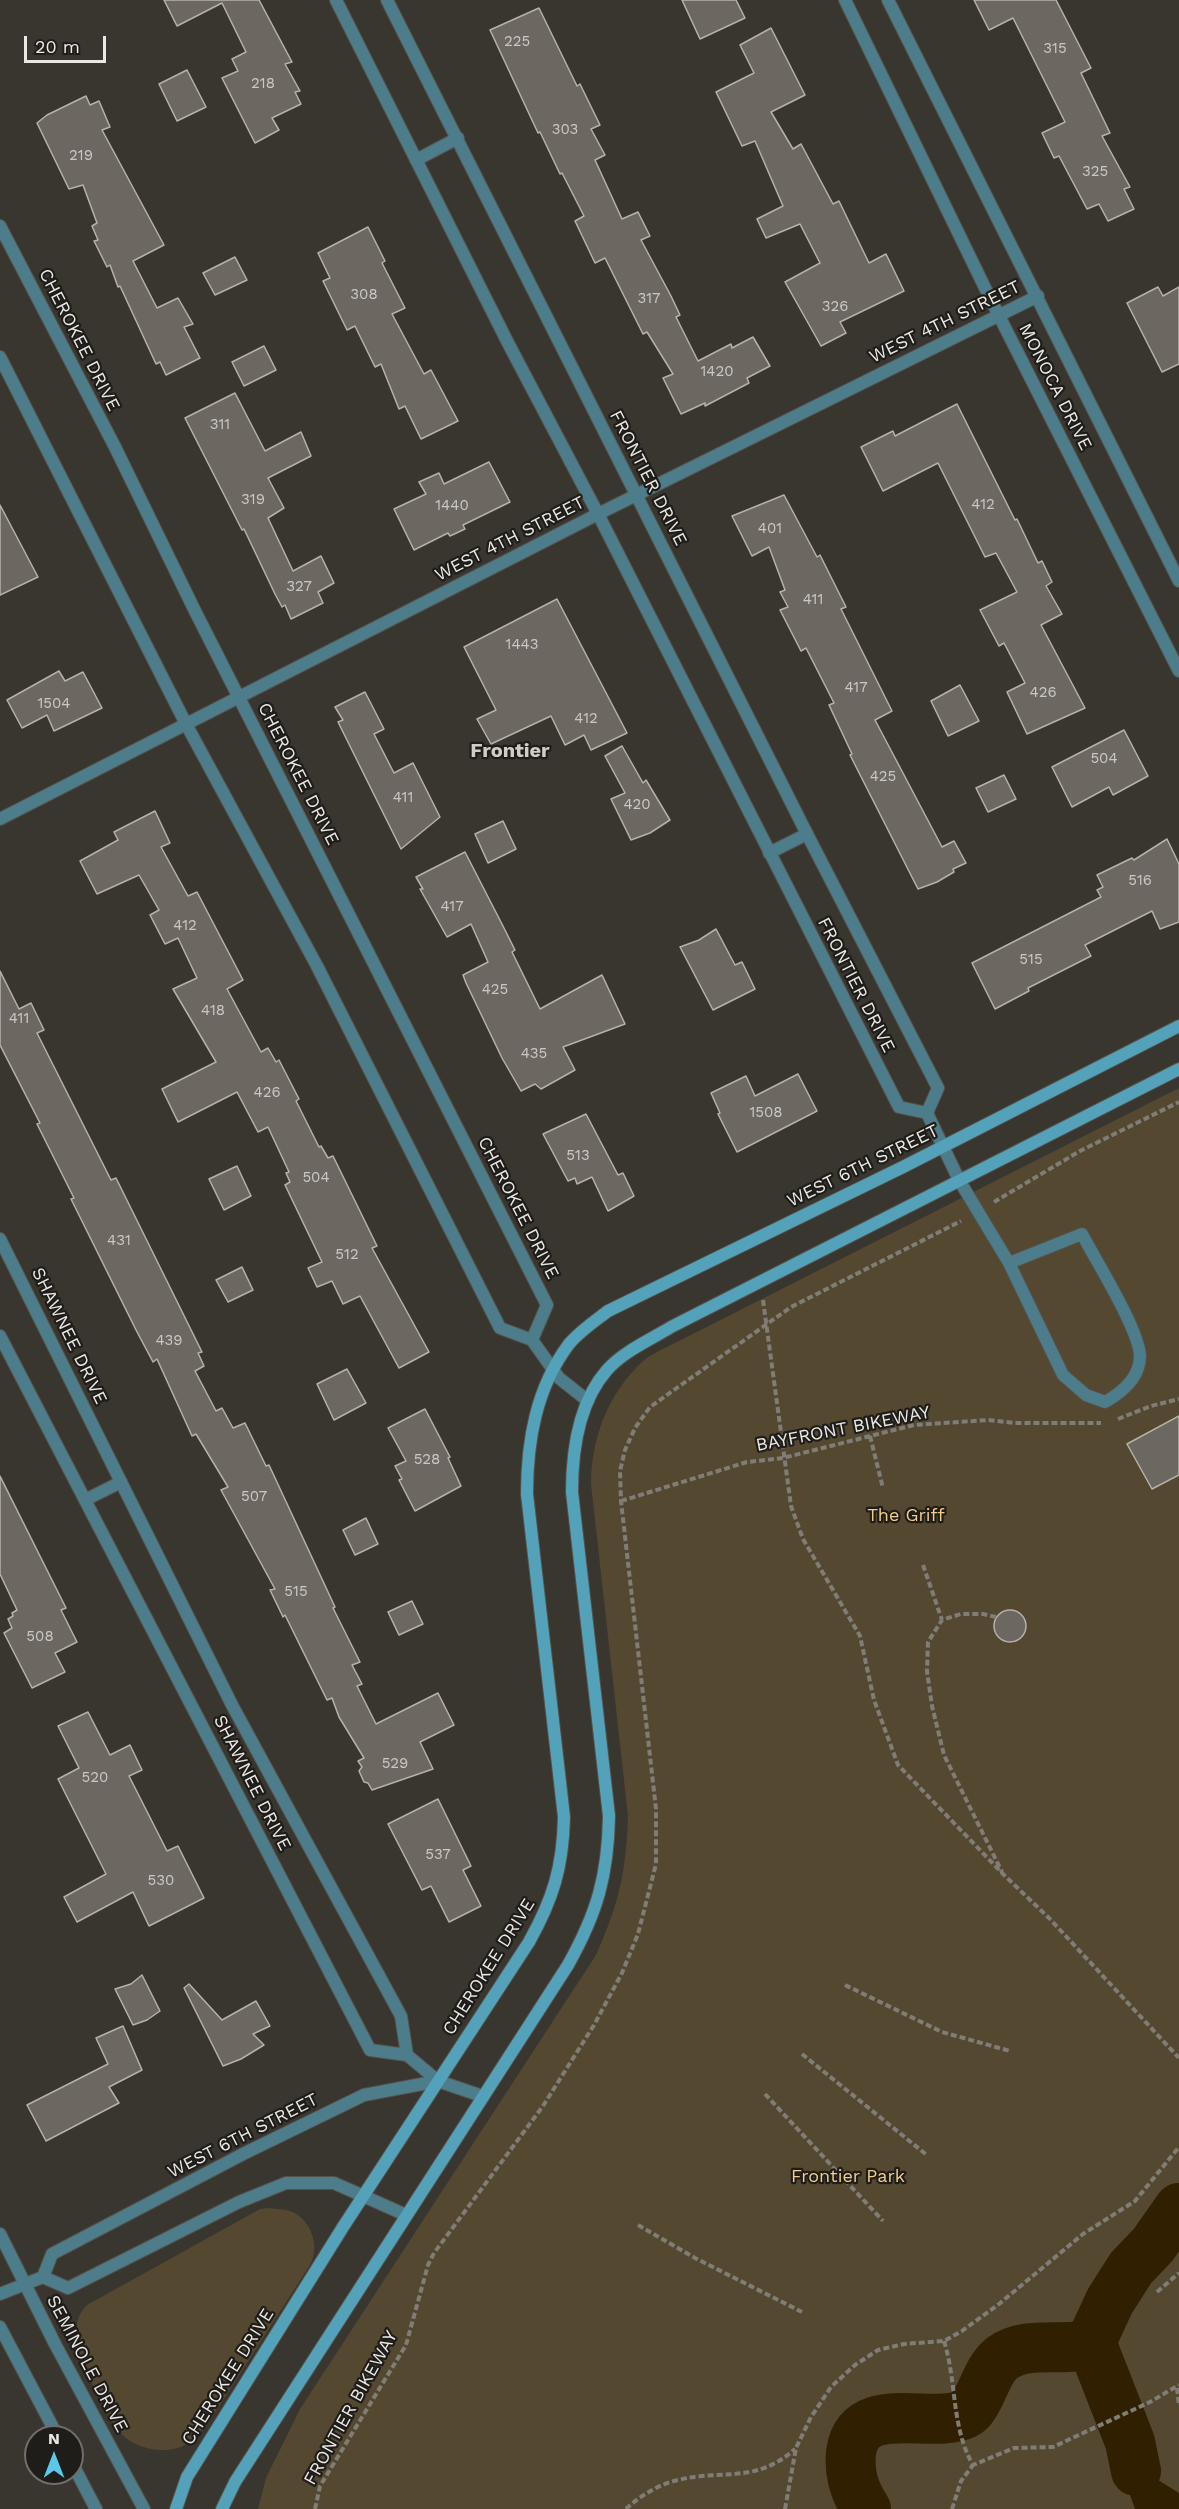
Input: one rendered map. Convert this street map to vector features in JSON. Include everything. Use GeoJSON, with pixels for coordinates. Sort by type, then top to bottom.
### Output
{"type":"FeatureCollection","features":[{"type":"Feature","properties":{"kind":"main road","name":"WEST 6TH STREET"},"geometry":{"type":"LineString","coordinates":[[569,1344],[608,1311],[943,1146],[1179,1026]]}},
{"type":"Feature","properties":{"kind":"main road"},"geometry":{"type":"LineString","coordinates":[[222,2509],[235,2482],[568,1965],[596,1908],[604,1877],[609,1836],[607,1786],[572,1492],[574,1445],[588,1401],[597,1384],[607,1370],[632,1349],[671,1327],[1179,1069]]}},
{"type":"Feature","properties":{"kind":"main road","name":"CHEROKEE DRIVE"},"geometry":{"type":"LineString","coordinates":[[176,2509],[187,2477],[364,2195],[529,1942],[550,1901],[560,1868],[564,1834],[562,1791],[527,1494],[530,1437],[537,1408],[569,1344]]}},
{"type":"Feature","properties":{"kind":"street","name":"FRONTIER DRIVE"},"geometry":{"type":"LineString","coordinates":[[336,0],[507,341],[598,514],[899,1107],[927,1113],[938,1088],[807,834],[387,0]]}},
{"type":"Feature","properties":{"kind":"street","name":"MONOCA DRIVE"},"geometry":{"type":"LineString","coordinates":[[844,0],[999,315],[1177,662]]}},
{"type":"Feature","properties":{"kind":"street","name":"MONOCA DRIVE"},"geometry":{"type":"LineString","coordinates":[[888,0],[1179,580]]}},
{"type":"Feature","properties":{"kind":"street"},"geometry":{"type":"LineString","coordinates":[[416,160],[458,138]]}},
{"type":"Feature","properties":{"kind":"street","name":"CHEROKEE DRIVE"},"geometry":{"type":"LineString","coordinates":[[0,225],[115,447],[238,697],[547,1305],[532,1340]]}},
{"type":"Feature","properties":{"kind":"street","name":"WEST 4TH STREET"},"geometry":{"type":"LineString","coordinates":[[0,819],[598,514],[1038,296]]}},
{"type":"Feature","properties":{"kind":"street"},"geometry":{"type":"LineString","coordinates":[[0,357],[186,724],[317,966],[500,1328],[532,1340],[554,1371],[566,1384],[588,1401]]}},
{"type":"Feature","properties":{"kind":"street"},"geometry":{"type":"LineString","coordinates":[[769,853],[807,834]]}},
{"type":"Feature","properties":{"kind":"street"},"geometry":{"type":"LineString","coordinates":[[927,1113],[959,1180],[1009,1263],[1063,1375],[1086,1395],[1104,1402],[1124,1392],[1134,1376],[1140,1358],[1134,1332],[1082,1234],[1009,1263]]}},
{"type":"Feature","properties":{"kind":"street","name":"SHAWNEE DRIVE"},"geometry":{"type":"LineString","coordinates":[[0,1239],[232,1705],[401,2016],[407,2055],[370,2050],[0,1336]]}},
{"type":"Feature","properties":{"kind":"street"},"geometry":{"type":"LineString","coordinates":[[85,1500],[121,1482]]}},
{"type":"Feature","properties":{"kind":"street"},"geometry":{"type":"LineString","coordinates":[[407,2055],[438,2081]]}},
{"type":"Feature","properties":{"kind":"street","name":"WEST 6TH STREET"},"geometry":{"type":"LineString","coordinates":[[43,2277],[52,2254],[364,2095],[438,2081],[482,2096]]}},
{"type":"Feature","properties":{"kind":"street"},"geometry":{"type":"LineString","coordinates":[[0,2294],[43,2277],[68,2288],[255,2194],[286,2183],[306,2181],[334,2184],[406,2215]]}},
{"type":"Feature","properties":{"kind":"street","name":"SEMINOLE DRIVE"},"geometry":{"type":"LineString","coordinates":[[0,2234],[144,2509]]}},
{"type":"Feature","properties":{"kind":"street"},"geometry":{"type":"LineString","coordinates":[[0,2327],[52,2425]]}},
{"type":"Feature","properties":{"kind":"street"},"geometry":{"type":"LineString","coordinates":[[83,2485],[96,2509]]}},
{"type":"Feature","properties":{"kind":"path"},"geometry":{"type":"LineString","coordinates":[[765,1324],[791,1506],[803,1539],[860,1636],[874,1700],[898,1765],[1004,1875],[1049,1918],[1179,2058]]}},
{"type":"Feature","properties":{"kind":"path"},"geometry":{"type":"LineString","coordinates":[[1115,1420],[1179,1399]]}},
{"type":"Feature","properties":{"kind":"path","name":"BAYFRONT BIKEWAY"},"geometry":{"type":"LineString","coordinates":[[621,1501],[747,1462],[783,1458],[914,1425],[988,1420],[1015,1424],[1106,1422]]}},
{"type":"Feature","properties":{"kind":"path"},"geometry":{"type":"LineString","coordinates":[[870,1436],[883,1488]]}},
{"type":"Feature","properties":{"kind":"path"},"geometry":{"type":"LineString","coordinates":[[923,1565],[942,1620]]}},
{"type":"Feature","properties":{"kind":"path"},"geometry":{"type":"LineString","coordinates":[[996,1617],[983,1614],[961,1614],[942,1620],[928,1642],[927,1671],[932,1706],[944,1755],[1004,1875]]}},
{"type":"Feature","properties":{"kind":"path"},"geometry":{"type":"LineString","coordinates":[[845,1985],[942,2032],[1010,2051]]}},
{"type":"Feature","properties":{"kind":"path"},"geometry":{"type":"LineString","coordinates":[[802,2054],[928,2156]]}},
{"type":"Feature","properties":{"kind":"path"},"geometry":{"type":"LineString","coordinates":[[765,2094],[883,2221]]}},
{"type":"Feature","properties":{"kind":"path"},"geometry":{"type":"LineString","coordinates":[[786,2509],[796,2448],[811,2417],[831,2387],[855,2365],[878,2350],[904,2344],[944,2341],[999,2304],[1083,2234],[1135,2201],[1179,2147]]}},
{"type":"Feature","properties":{"kind":"path"},"geometry":{"type":"LineString","coordinates":[[638,2225],[695,2258],[802,2312]]}},
{"type":"Feature","properties":{"kind":"path","name":"FRONTIER BIKEWAY"},"geometry":{"type":"LineString","coordinates":[[315,2509],[320,2486],[406,2345],[428,2265],[434,2253]]}},
{"type":"Feature","properties":{"kind":"path"},"geometry":{"type":"LineString","coordinates":[[1157,2292],[1179,2273]]}},
{"type":"Feature","properties":{"kind":"path"},"geometry":{"type":"LineString","coordinates":[[944,2341],[949,2357],[953,2393],[964,2449],[973,2465]]}},
{"type":"Feature","properties":{"kind":"path"},"geometry":{"type":"LineString","coordinates":[[952,2509],[961,2481],[973,2465],[1014,2448],[1053,2447],[1178,2387],[1179,2405]]}},
{"type":"Feature","properties":{"kind":"path"},"geometry":{"type":"LineString","coordinates":[[626,2509],[649,2492],[677,2480],[737,2475],[769,2467],[783,2460],[796,2448]]}},
{"type":"Feature","properties":{"kind":"green space","name":"Frontier Park"},"geometry":{"type":"Polygon","coordinates":[[[1179,1088],[1179,2509],[258,2509],[266,2478],[300,2409],[596,1955],[616,1903],[623,1871],[628,1816],[591,1484],[598,1434],[620,1387],[643,1361],[655,1353],[1179,1088]]]}},
{"type":"Feature","properties":{"kind":"green space"},"geometry":{"type":"Polygon","coordinates":[[[269,2208],[293,2212],[305,2222],[314,2243],[310,2265],[207,2425],[195,2438],[181,2447],[163,2450],[145,2448],[129,2440],[116,2428],[93,2385],[79,2351],[76,2334],[78,2319],[85,2307],[260,2209],[269,2208]]]}},
{"type":"Feature","properties":{"kind":"shaded area"},"geometry":{"type":"Polygon","coordinates":[[[1136,2471],[1150,2475],[1179,2493],[1179,2509],[1135,2509],[1129,2492],[1129,2477],[1136,2471]]]}},
{"type":"Feature","properties":{"kind":"building"},"geometry":{"type":"Polygon","coordinates":[[[164,0],[259,0],[292,62],[285,64],[300,91],[295,92],[301,104],[272,118],[279,130],[255,143],[222,78],[238,71],[232,59],[246,52],[222,3],[177,26],[164,0]]]}},
{"type":"Feature","properties":{"kind":"building"},"geometry":{"type":"Polygon","coordinates":[[[682,0],[736,0],[745,18],[700,39],[682,0]]]}},
{"type":"Feature","properties":{"kind":"building"},"geometry":{"type":"Polygon","coordinates":[[[974,0],[1056,0],[1091,68],[1081,73],[1110,133],[1102,136],[1130,187],[1124,189],[1134,209],[1108,221],[1099,204],[1087,209],[1059,156],[1054,158],[1042,133],[1065,122],[1013,18],[989,30],[974,0]]]}},
{"type":"Feature","properties":{"kind":"building"},"geometry":{"type":"Polygon","coordinates":[[[539,8],[577,86],[580,84],[600,125],[591,129],[605,155],[595,160],[622,219],[638,212],[650,236],[641,240],[680,315],[676,317],[698,361],[731,344],[732,348],[753,337],[770,366],[747,378],[749,383],[705,406],[705,403],[681,414],[663,378],[673,374],[647,332],[643,334],[605,258],[595,263],[575,221],[584,216],[540,132],[538,133],[490,30],[539,8]]]}},
{"type":"Feature","properties":{"kind":"building"},"geometry":{"type":"Polygon","coordinates":[[[771,28],[805,95],[771,112],[793,149],[801,144],[833,204],[839,201],[869,263],[886,254],[904,291],[840,322],[846,333],[821,346],[785,282],[820,263],[800,224],[766,238],[757,219],[783,206],[755,141],[742,146],[716,92],[754,73],[740,45],[771,28]]]}},
{"type":"Feature","properties":{"kind":"building"},"geometry":{"type":"Polygon","coordinates":[[[187,70],[206,107],[177,121],[159,84],[187,70]]]}},
{"type":"Feature","properties":{"kind":"building"},"geometry":{"type":"Polygon","coordinates":[[[86,96],[90,105],[99,101],[110,127],[102,130],[164,245],[133,261],[157,308],[178,298],[193,324],[184,327],[200,358],[166,375],[160,362],[156,364],[120,286],[118,287],[110,265],[107,267],[94,241],[98,240],[92,226],[97,223],[83,185],[69,189],[37,123],[47,115],[86,96]]]}},
{"type":"Feature","properties":{"kind":"building"},"geometry":{"type":"Polygon","coordinates":[[[368,227],[385,261],[382,263],[405,308],[392,314],[424,374],[431,370],[458,421],[421,439],[405,406],[399,409],[381,364],[375,367],[355,326],[347,330],[323,281],[330,278],[318,253],[368,227]]]}},
{"type":"Feature","properties":{"kind":"building"},"geometry":{"type":"Polygon","coordinates":[[[235,257],[247,280],[215,295],[203,273],[235,257]]]}},
{"type":"Feature","properties":{"kind":"building"},"geometry":{"type":"Polygon","coordinates":[[[1158,287],[1163,296],[1179,287],[1179,364],[1162,372],[1127,303],[1158,287]]]}},
{"type":"Feature","properties":{"kind":"building"},"geometry":{"type":"Polygon","coordinates":[[[264,346],[276,370],[244,386],[232,362],[264,346]]]}},
{"type":"Feature","properties":{"kind":"building"},"geometry":{"type":"Polygon","coordinates":[[[235,393],[265,451],[301,432],[311,456],[268,478],[284,508],[268,518],[293,571],[321,556],[334,583],[318,592],[323,603],[291,619],[285,605],[282,607],[275,594],[244,529],[242,530],[185,418],[235,393]]]}},
{"type":"Feature","properties":{"kind":"building"},"geometry":{"type":"Polygon","coordinates":[[[957,404],[1015,520],[1017,519],[1038,563],[1042,561],[1052,582],[1046,586],[1062,614],[1041,625],[1085,708],[1027,734],[1007,692],[1025,683],[1004,643],[999,646],[980,610],[1017,592],[996,553],[985,557],[938,463],[883,491],[861,447],[893,431],[895,436],[957,404]]]}},
{"type":"Feature","properties":{"kind":"building"},"geometry":{"type":"Polygon","coordinates":[[[489,462],[510,502],[463,525],[465,529],[450,536],[448,533],[414,550],[394,509],[426,494],[419,482],[439,473],[444,484],[489,462]]]}},
{"type":"Feature","properties":{"kind":"building"},"geometry":{"type":"Polygon","coordinates":[[[784,495],[817,557],[820,555],[846,607],[841,609],[892,711],[875,720],[942,847],[954,841],[966,863],[953,869],[954,872],[937,882],[918,889],[850,755],[852,754],[829,705],[834,703],[806,648],[801,651],[780,610],[788,607],[780,592],[785,590],[769,547],[752,556],[732,516],[784,495]]]}},
{"type":"Feature","properties":{"kind":"building"},"geometry":{"type":"Polygon","coordinates":[[[0,505],[38,577],[0,595],[0,505]]]}},
{"type":"Feature","properties":{"kind":"building"},"geometry":{"type":"Polygon","coordinates":[[[557,599],[627,733],[591,750],[584,735],[565,745],[551,716],[491,744],[477,719],[496,710],[464,647],[557,599]]]}},
{"type":"Feature","properties":{"kind":"building"},"geometry":{"type":"Polygon","coordinates":[[[59,671],[65,681],[83,672],[102,708],[54,731],[47,715],[22,728],[7,700],[59,671]]]}},
{"type":"Feature","properties":{"kind":"building"},"geometry":{"type":"Polygon","coordinates":[[[960,685],[979,721],[948,736],[931,701],[960,685]]]}},
{"type":"Feature","properties":{"kind":"building"},"geometry":{"type":"Polygon","coordinates":[[[365,692],[384,729],[374,734],[394,773],[413,763],[440,817],[401,849],[338,722],[343,720],[335,707],[365,692]]]}},
{"type":"Feature","properties":{"kind":"building"},"geometry":{"type":"Polygon","coordinates":[[[1124,730],[1148,776],[1113,795],[1109,787],[1072,807],[1052,767],[1124,730]]]}},
{"type":"Feature","properties":{"kind":"building"},"geometry":{"type":"Polygon","coordinates":[[[622,746],[643,783],[646,780],[670,820],[650,833],[631,840],[611,799],[625,793],[605,756],[622,746]]]}},
{"type":"Feature","properties":{"kind":"building"},"geometry":{"type":"Polygon","coordinates":[[[1004,775],[1016,799],[988,812],[976,788],[1004,775]]]}},
{"type":"Feature","properties":{"kind":"building"},"geometry":{"type":"Polygon","coordinates":[[[155,811],[170,843],[161,847],[188,896],[197,892],[243,980],[227,989],[261,1052],[268,1048],[276,1062],[279,1060],[299,1099],[296,1101],[319,1147],[321,1146],[328,1158],[333,1156],[377,1246],[372,1248],[429,1352],[399,1368],[360,1296],[343,1304],[332,1281],[317,1287],[308,1268],[322,1262],[285,1185],[290,1182],[286,1173],[289,1172],[268,1127],[258,1132],[237,1092],[178,1122],[162,1089],[216,1062],[173,989],[197,978],[178,938],[165,944],[150,915],[159,910],[139,875],[97,894],[80,861],[118,840],[114,832],[155,811]]]}},
{"type":"Feature","properties":{"kind":"building"},"geometry":{"type":"Polygon","coordinates":[[[503,821],[516,849],[488,863],[475,834],[503,821]]]}},
{"type":"Feature","properties":{"kind":"building"},"geometry":{"type":"Polygon","coordinates":[[[1167,839],[1179,864],[1179,922],[1160,929],[1152,911],[1085,945],[1091,956],[1028,988],[1029,991],[995,1009],[972,963],[1101,897],[1097,890],[1103,887],[1097,875],[1132,858],[1134,860],[1167,839]]]}},
{"type":"Feature","properties":{"kind":"building"},"geometry":{"type":"Polygon","coordinates":[[[465,852],[515,950],[512,952],[540,1009],[602,975],[625,1024],[563,1047],[575,1070],[541,1089],[535,1084],[521,1091],[502,1058],[466,983],[463,975],[488,962],[471,924],[447,937],[420,889],[423,889],[416,877],[465,852]]]}},
{"type":"Feature","properties":{"kind":"building"},"geometry":{"type":"Polygon","coordinates":[[[716,929],[735,965],[742,962],[755,989],[713,1010],[680,947],[699,940],[716,929]]]}},
{"type":"Feature","properties":{"kind":"building"},"geometry":{"type":"Polygon","coordinates":[[[0,971],[19,1009],[31,1003],[44,1030],[37,1033],[111,1180],[116,1178],[202,1352],[198,1353],[204,1366],[195,1371],[216,1411],[222,1408],[233,1428],[245,1423],[266,1466],[269,1465],[335,1607],[333,1608],[360,1662],[352,1665],[362,1684],[357,1686],[376,1724],[438,1693],[454,1725],[420,1742],[433,1769],[372,1790],[368,1783],[364,1782],[359,1771],[362,1767],[358,1761],[364,1758],[339,1717],[332,1698],[327,1700],[285,1615],[283,1617],[270,1590],[275,1589],[221,1490],[228,1487],[196,1434],[192,1436],[157,1359],[153,1362],[136,1330],[71,1199],[74,1198],[37,1124],[40,1123],[0,1045],[0,971]]]}},
{"type":"Feature","properties":{"kind":"building"},"geometry":{"type":"Polygon","coordinates":[[[798,1074],[817,1111],[737,1152],[718,1114],[720,1113],[711,1093],[746,1076],[755,1096],[798,1074]]]}},
{"type":"Feature","properties":{"kind":"building"},"geometry":{"type":"Polygon","coordinates":[[[586,1114],[618,1175],[623,1173],[634,1196],[608,1211],[592,1177],[577,1184],[575,1178],[568,1181],[543,1134],[586,1114]]]}},
{"type":"Feature","properties":{"kind":"building"},"geometry":{"type":"Polygon","coordinates":[[[237,1166],[251,1196],[224,1210],[209,1179],[237,1166]]]}},
{"type":"Feature","properties":{"kind":"building"},"geometry":{"type":"Polygon","coordinates":[[[242,1267],[253,1290],[228,1302],[216,1280],[242,1267]]]}},
{"type":"Feature","properties":{"kind":"building"},"geometry":{"type":"Polygon","coordinates":[[[347,1369],[366,1403],[334,1420],[317,1384],[347,1369]]]}},
{"type":"Feature","properties":{"kind":"building"},"geometry":{"type":"Polygon","coordinates":[[[425,1409],[450,1457],[448,1458],[461,1486],[415,1511],[399,1480],[402,1479],[395,1466],[406,1461],[388,1428],[425,1409]]]}},
{"type":"Feature","properties":{"kind":"building"},"geometry":{"type":"Polygon","coordinates":[[[1179,1416],[1179,1475],[1152,1489],[1127,1444],[1179,1416]]]}},
{"type":"Feature","properties":{"kind":"building"},"geometry":{"type":"Polygon","coordinates":[[[0,1476],[66,1608],[61,1610],[77,1642],[55,1653],[65,1672],[32,1688],[4,1633],[12,1628],[8,1619],[17,1610],[0,1574],[0,1476]]]}},
{"type":"Feature","properties":{"kind":"building"},"geometry":{"type":"Polygon","coordinates":[[[366,1518],[378,1544],[355,1555],[343,1530],[366,1518]]]}},
{"type":"Feature","properties":{"kind":"building"},"geometry":{"type":"Polygon","coordinates":[[[412,1601],[423,1624],[399,1635],[388,1612],[412,1601]]]}},
{"type":"Feature","properties":{"kind":"building"},"geometry":{"type":"Polygon","coordinates":[[[1010,1610],[1021,1615],[1026,1626],[1021,1637],[1010,1642],[999,1637],[994,1626],[999,1615],[1010,1610]]]}},
{"type":"Feature","properties":{"kind":"building"},"geometry":{"type":"Polygon","coordinates":[[[88,1712],[110,1755],[130,1745],[142,1770],[129,1776],[167,1851],[178,1846],[204,1898],[149,1926],[133,1892],[77,1922],[64,1897],[106,1874],[58,1779],[79,1768],[58,1726],[88,1712]]]}},
{"type":"Feature","properties":{"kind":"building"},"geometry":{"type":"Polygon","coordinates":[[[438,1799],[471,1866],[463,1870],[481,1906],[449,1922],[431,1886],[422,1890],[388,1824],[438,1799]]]}},
{"type":"Feature","properties":{"kind":"building"},"geometry":{"type":"Polygon","coordinates":[[[142,1975],[160,2011],[147,2020],[133,2025],[115,1989],[131,1984],[142,1975]]]}},
{"type":"Feature","properties":{"kind":"building"},"geometry":{"type":"Polygon","coordinates":[[[189,1984],[222,2020],[256,2001],[270,2026],[253,2034],[264,2045],[241,2059],[223,2066],[184,1988],[189,1984]]]}},
{"type":"Feature","properties":{"kind":"building"},"geometry":{"type":"Polygon","coordinates":[[[123,2026],[142,2070],[109,2087],[119,2103],[46,2141],[27,2105],[108,2064],[96,2038],[123,2026]]]}},
{"type":"Feature","properties":{"kind":"waterway"},"geometry":{"type":"LineString","coordinates":[[866,2509],[853,2482],[851,2453],[857,2436],[867,2425],[898,2418],[951,2418],[965,2414],[975,2404],[991,2371],[1002,2358],[1026,2349],[1072,2347],[1091,2342],[1110,2301],[1131,2268],[1153,2245],[1179,2208]]}},
{"type":"Feature","properties":{"kind":"waterway"},"geometry":{"type":"LineString","coordinates":[[1091,2342],[1130,2442],[1136,2471]]}},
{"type":"Feature","properties":{"kind":"district","name":"Frontier"},"geometry":{"type":"Point","coordinates":[510,751]}},
{"type":"Feature","properties":{"kind":"park label","name":"The Griff"},"geometry":{"type":"Point","coordinates":[906,1516]}}]}
